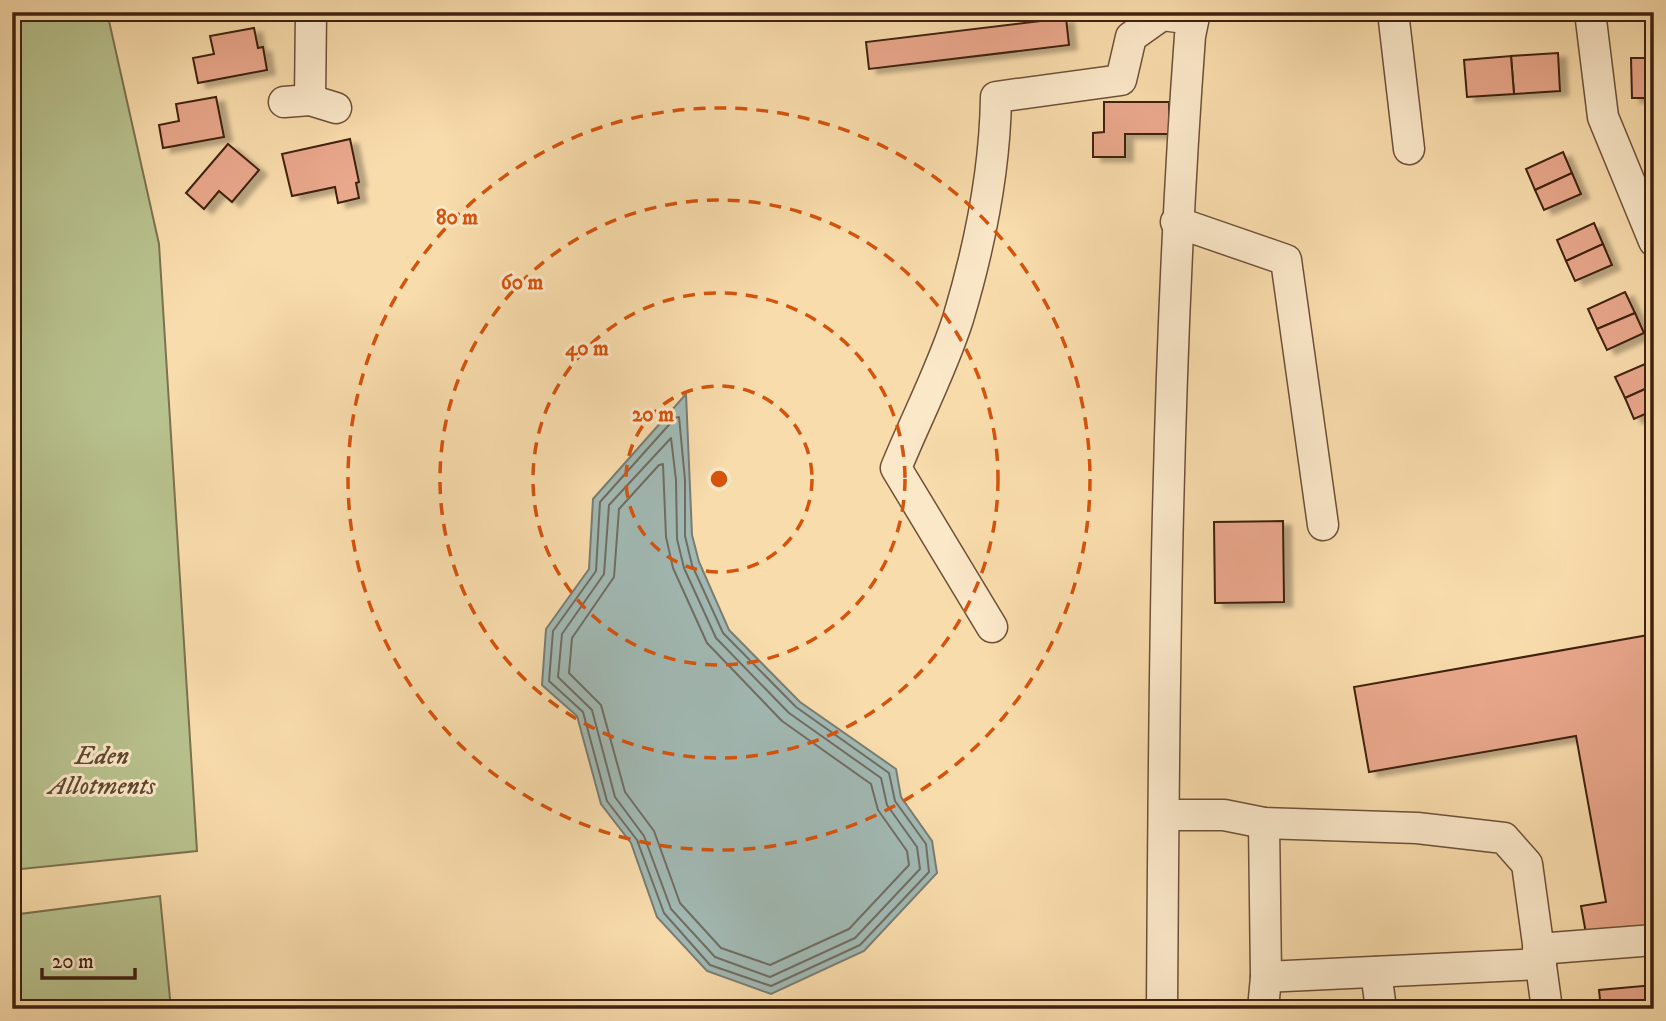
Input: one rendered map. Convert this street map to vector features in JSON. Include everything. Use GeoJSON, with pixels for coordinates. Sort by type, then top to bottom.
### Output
{"type":"FeatureCollection","features":[{"type":"Feature","properties":{"kind":"street"},"geometry":{"type":"LineString","coordinates":[[310,104],[311,12]]}},
{"type":"Feature","properties":{"kind":"street"},"geometry":{"type":"LineString","coordinates":[[1393,12],[1409,149]]}},
{"type":"Feature","properties":{"kind":"street"},"geometry":{"type":"LineString","coordinates":[[1590,12],[1603,117],[1620,165],[1654,241]]}},
{"type":"Feature","properties":{"kind":"street"},"geometry":{"type":"LineString","coordinates":[[992,627],[896,468],[957,320],[977,243],[995,134],[996,97],[1121,80],[1131,37],[1162,15],[1194,15],[1176,222],[1164,815],[1163,1009]]}},
{"type":"Feature","properties":{"kind":"street"},"geometry":{"type":"LineString","coordinates":[[1176,222],[1286,260],[1323,525]]}},
{"type":"Feature","properties":{"kind":"street"},"geometry":{"type":"LineString","coordinates":[[1164,815],[1224,815],[1264,823],[1418,828],[1504,838],[1527,864],[1547,1009]]}},
{"type":"Feature","properties":{"kind":"street"},"geometry":{"type":"LineString","coordinates":[[1263,1009],[1266,977],[1264,823]]}},
{"type":"Feature","properties":{"kind":"street"},"geometry":{"type":"LineString","coordinates":[[1266,977],[1376,972],[1539,957],[1654,940]]}},
{"type":"Feature","properties":{"kind":"street"},"geometry":{"type":"LineString","coordinates":[[1376,972],[1381,1009]]}},
{"type":"Feature","properties":{"kind":"green space","name":"Eden Allotments"},"geometry":{"type":"Polygon","coordinates":[[[12,12],[107,12],[159,244],[197,851],[12,870],[12,12]]]}},
{"type":"Feature","properties":{"kind":"green space"},"geometry":{"type":"Polygon","coordinates":[[[160,896],[171,1009],[12,1009],[12,915],[160,896]]]}},
{"type":"Feature","properties":{"kind":"water"},"geometry":{"type":"Polygon","coordinates":[[[686,394],[692,535],[699,562],[729,630],[800,702],[896,769],[901,797],[932,841],[937,873],[864,951],[771,994],[707,971],[657,917],[631,843],[601,804],[577,716],[542,685],[546,629],[589,569],[593,499],[686,394]]]}},
{"type":"Feature","properties":{"kind":"building"},"geometry":{"type":"Polygon","coordinates":[[[1066,18],[1069,45],[869,69],[866,42],[1066,18]]]}},
{"type":"Feature","properties":{"kind":"building"},"geometry":{"type":"Polygon","coordinates":[[[254,28],[258,48],[263,47],[267,70],[198,83],[193,58],[214,54],[210,36],[254,28]]]}},
{"type":"Feature","properties":{"kind":"building"},"geometry":{"type":"Polygon","coordinates":[[[1558,53],[1560,91],[1514,94],[1511,56],[1558,53]]]}},
{"type":"Feature","properties":{"kind":"building"},"geometry":{"type":"Polygon","coordinates":[[[1511,56],[1514,94],[1467,97],[1464,60],[1511,56]]]}},
{"type":"Feature","properties":{"kind":"building"},"geometry":{"type":"Polygon","coordinates":[[[1631,58],[1654,58],[1654,98],[1632,98],[1631,58]]]}},
{"type":"Feature","properties":{"kind":"building"},"geometry":{"type":"Polygon","coordinates":[[[216,97],[224,137],[163,148],[159,125],[179,121],[176,104],[216,97]]]}},
{"type":"Feature","properties":{"kind":"building"},"geometry":{"type":"Polygon","coordinates":[[[1104,102],[1169,102],[1169,134],[1125,134],[1125,157],[1093,157],[1093,133],[1104,132],[1104,102]]]}},
{"type":"Feature","properties":{"kind":"building"},"geometry":{"type":"Polygon","coordinates":[[[350,139],[359,182],[356,183],[359,198],[338,203],[335,187],[292,196],[282,154],[350,139]]]}},
{"type":"Feature","properties":{"kind":"building"},"geometry":{"type":"Polygon","coordinates":[[[228,144],[259,170],[232,202],[219,191],[204,209],[186,193],[228,144]]]}},
{"type":"Feature","properties":{"kind":"building"},"geometry":{"type":"Polygon","coordinates":[[[1563,152],[1572,173],[1535,190],[1526,169],[1563,152]]]}},
{"type":"Feature","properties":{"kind":"building"},"geometry":{"type":"Polygon","coordinates":[[[1572,173],[1581,194],[1544,210],[1535,190],[1572,173]]]}},
{"type":"Feature","properties":{"kind":"building"},"geometry":{"type":"Polygon","coordinates":[[[1594,223],[1603,244],[1566,261],[1557,240],[1594,223]]]}},
{"type":"Feature","properties":{"kind":"building"},"geometry":{"type":"Polygon","coordinates":[[[1603,244],[1612,265],[1575,281],[1566,261],[1603,244]]]}},
{"type":"Feature","properties":{"kind":"building"},"geometry":{"type":"Polygon","coordinates":[[[1625,292],[1635,313],[1597,329],[1588,309],[1625,292]]]}},
{"type":"Feature","properties":{"kind":"building"},"geometry":{"type":"Polygon","coordinates":[[[1635,313],[1644,333],[1607,350],[1597,329],[1635,313]]]}},
{"type":"Feature","properties":{"kind":"building"},"geometry":{"type":"Polygon","coordinates":[[[1652,361],[1654,385],[1625,398],[1615,377],[1652,361]]]}},
{"type":"Feature","properties":{"kind":"building"},"geometry":{"type":"Polygon","coordinates":[[[1654,385],[1654,410],[1634,419],[1625,398],[1654,385]]]}},
{"type":"Feature","properties":{"kind":"building"},"geometry":{"type":"Polygon","coordinates":[[[1283,521],[1284,602],[1215,603],[1214,522],[1283,521]]]}},
{"type":"Feature","properties":{"kind":"building"},"geometry":{"type":"Polygon","coordinates":[[[1654,634],[1654,927],[1587,939],[1581,906],[1606,902],[1576,736],[1369,772],[1354,687],[1654,634]]]}},
{"type":"Feature","properties":{"kind":"building"},"geometry":{"type":"Polygon","coordinates":[[[1654,985],[1654,1009],[1601,1009],[1599,990],[1654,985]]]}}]}
